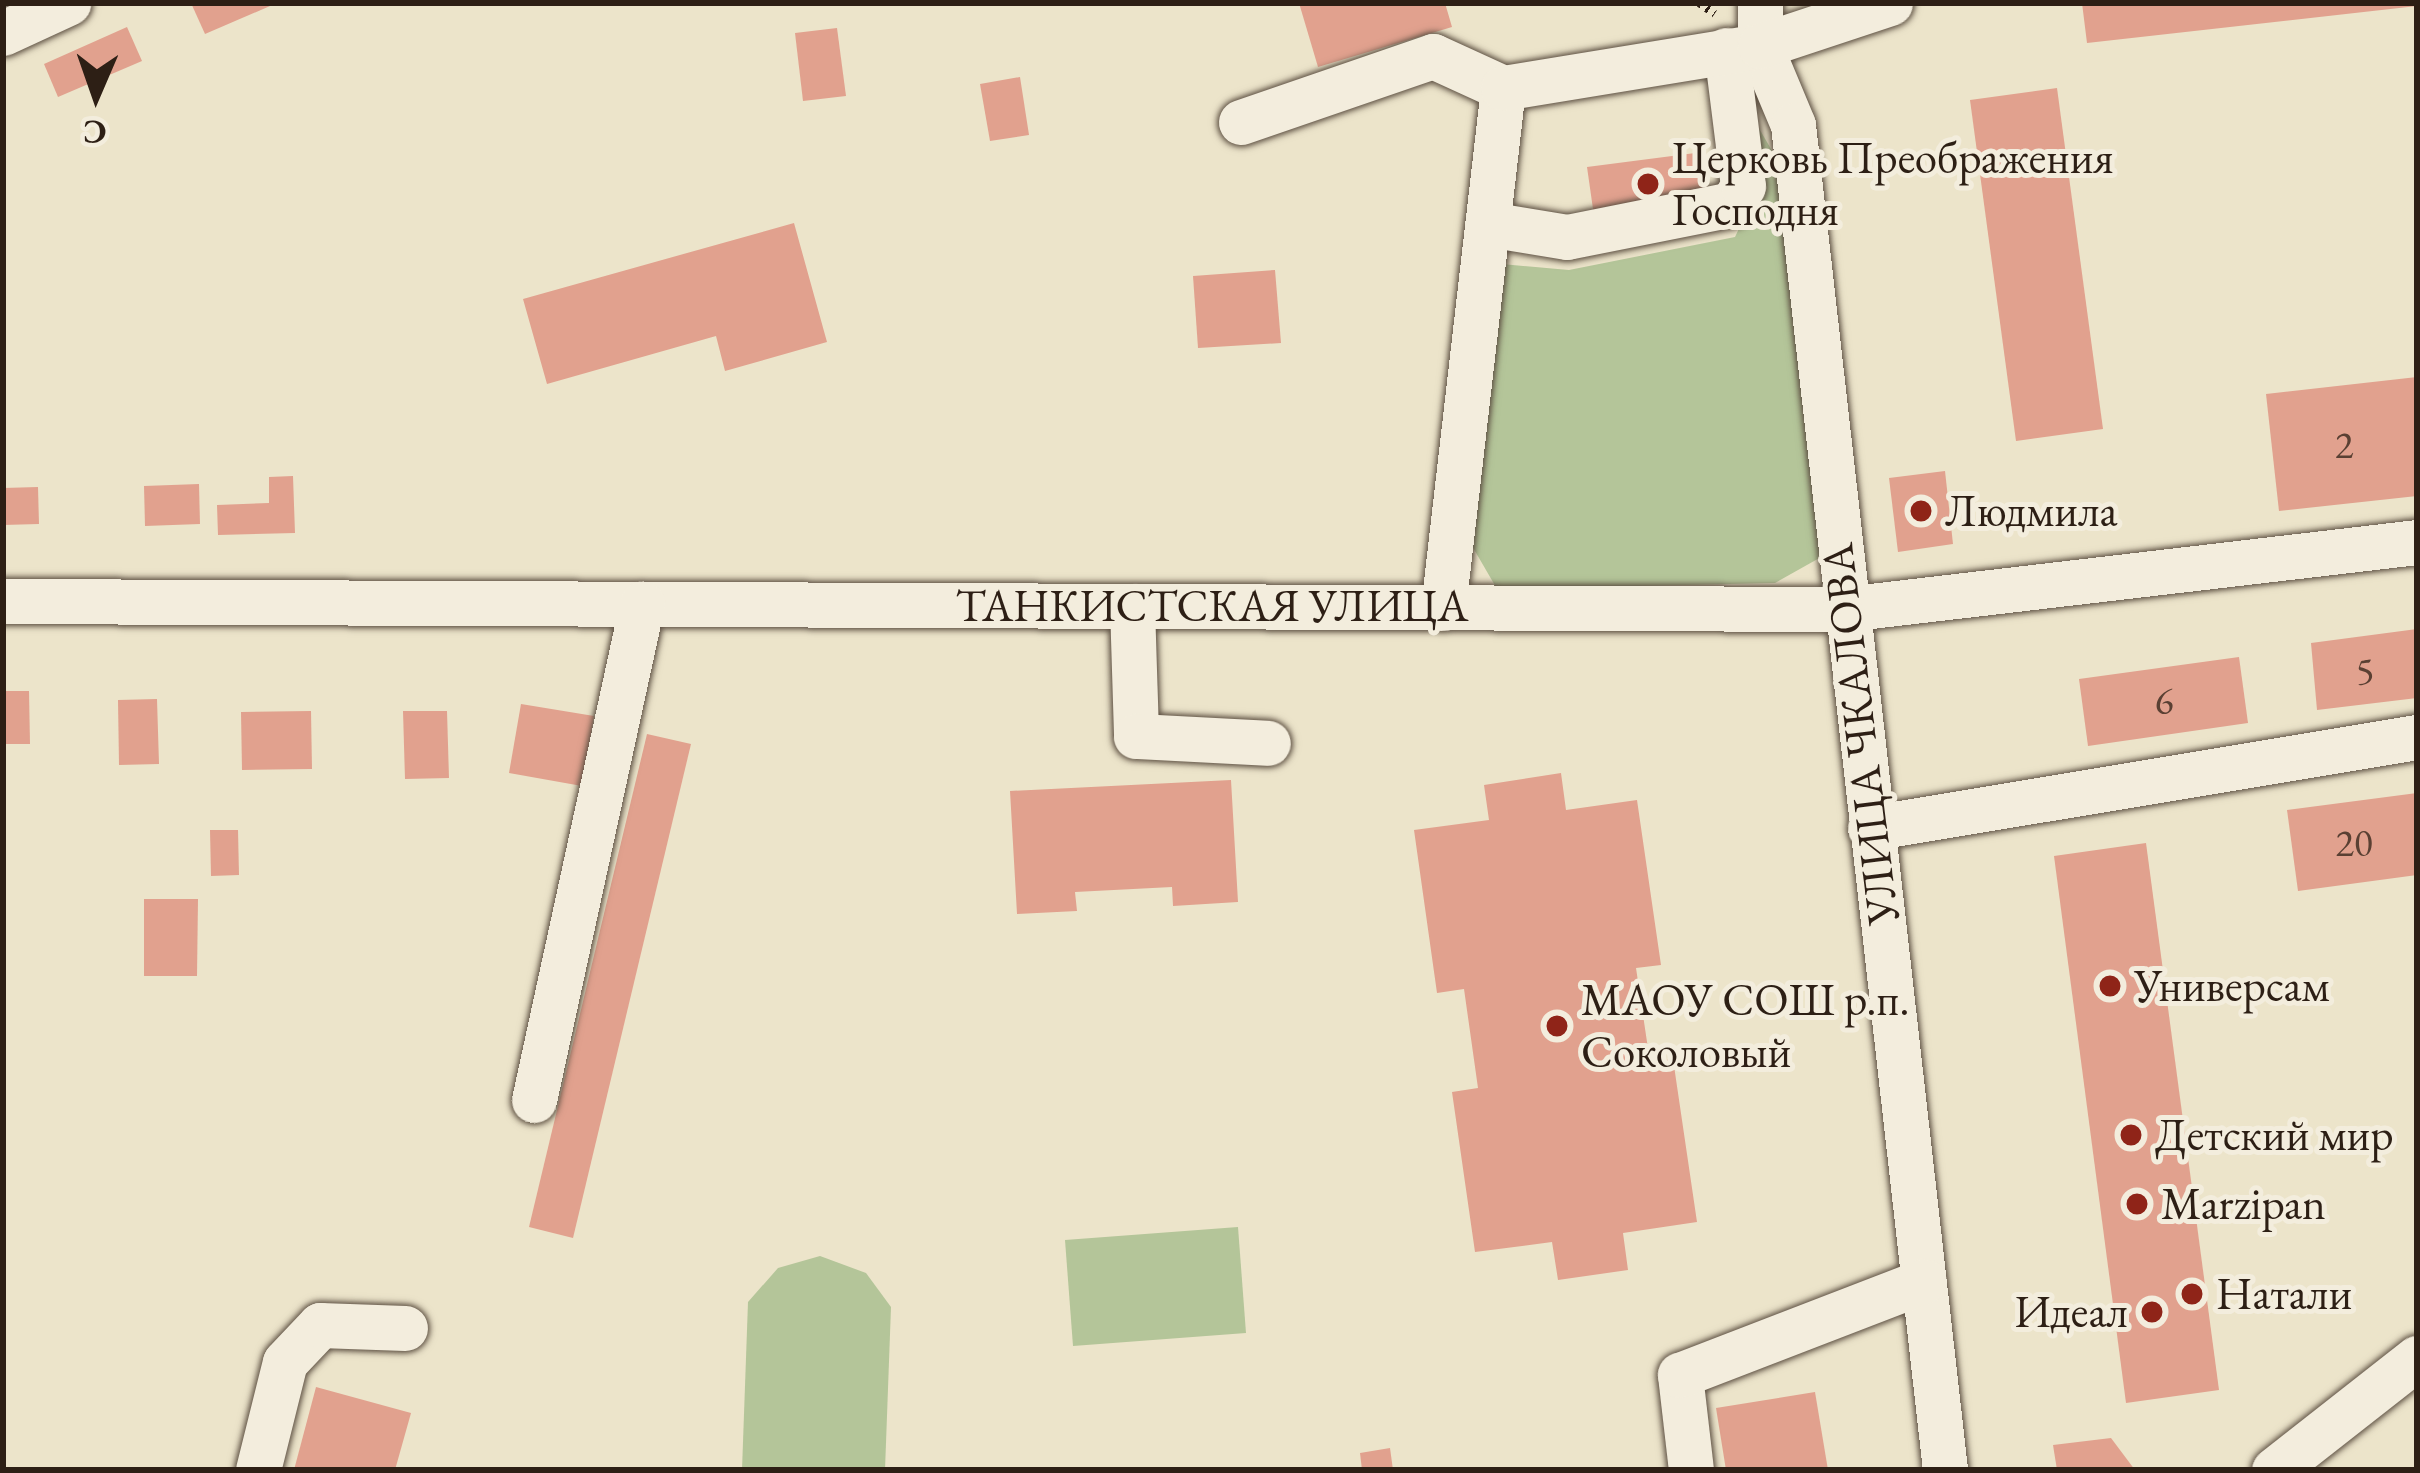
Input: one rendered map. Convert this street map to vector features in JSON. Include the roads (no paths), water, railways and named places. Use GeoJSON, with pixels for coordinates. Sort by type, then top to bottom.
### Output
{"type":"FeatureCollection","features":[{"type":"Feature","properties":{"kind":"street"},"geometry":{"type":"LineString","coordinates":[[3,33],[68,3]]}},
{"type":"Feature","properties":{"kind":"street"},"geometry":{"type":"LineString","coordinates":[[1240,122],[1433,56],[1503,88],[1890,3]]}},
{"type":"Feature","properties":{"kind":"street"},"geometry":{"type":"LineString","coordinates":[[1488,224],[1567,237],[1732,204],[1743,186],[1749,33]]}},
{"type":"Feature","properties":{"kind":"street","name":"УЛИЦА ЧКАЛОВА"},"geometry":{"type":"LineString","coordinates":[[1749,33],[1793,125],[1945,1470]]}},
{"type":"Feature","properties":{"kind":"street"},"geometry":{"type":"LineString","coordinates":[[1443,608],[1503,88]]}},
{"type":"Feature","properties":{"kind":"street","name":"ТАНКИСТСКАЯ УЛИЦА"},"geometry":{"type":"LineString","coordinates":[[3,602],[1845,609],[2417,542]]}},
{"type":"Feature","properties":{"kind":"street"},"geometry":{"type":"LineString","coordinates":[[534,1100],[642,604]]}},
{"type":"Feature","properties":{"kind":"street"},"geometry":{"type":"LineString","coordinates":[[1132,606],[1136,736],[1268,742]]}},
{"type":"Feature","properties":{"kind":"street"},"geometry":{"type":"LineString","coordinates":[[1870,828],[2417,737]]}},
{"type":"Feature","properties":{"kind":"street"},"geometry":{"type":"LineString","coordinates":[[1691,1470],[1680,1375],[1923,1281]]}},
{"type":"Feature","properties":{"kind":"street"},"geometry":{"type":"LineString","coordinates":[[258,1470],[285,1361],[320,1325],[405,1328]]}},
{"type":"Feature","properties":{"kind":"street"},"geometry":{"type":"LineString","coordinates":[[2274,1470],[2417,1358]]}},
{"type":"Feature","properties":{"kind":"place","name":"Церковь Преображения Господня"},"geometry":{"type":"Point","coordinates":[1648,184]}},
{"type":"Feature","properties":{"kind":"place","name":"Людмила"},"geometry":{"type":"Point","coordinates":[1921,511]}},
{"type":"Feature","properties":{"kind":"place","name":"Универсам"},"geometry":{"type":"Point","coordinates":[2110,986]}},
{"type":"Feature","properties":{"kind":"place","name":"МАОУ СОШ р.п. Соколовый"},"geometry":{"type":"Point","coordinates":[1557,1026]}},
{"type":"Feature","properties":{"kind":"place","name":"Детский мир"},"geometry":{"type":"Point","coordinates":[2131,1135]}},
{"type":"Feature","properties":{"kind":"place","name":"Marzipan"},"geometry":{"type":"Point","coordinates":[2137,1204]}},
{"type":"Feature","properties":{"kind":"place","name":"Натали"},"geometry":{"type":"Point","coordinates":[2192,1294]}},
{"type":"Feature","properties":{"kind":"place","name":"Идеал"},"geometry":{"type":"Point","coordinates":[2152,1312]}}]}
